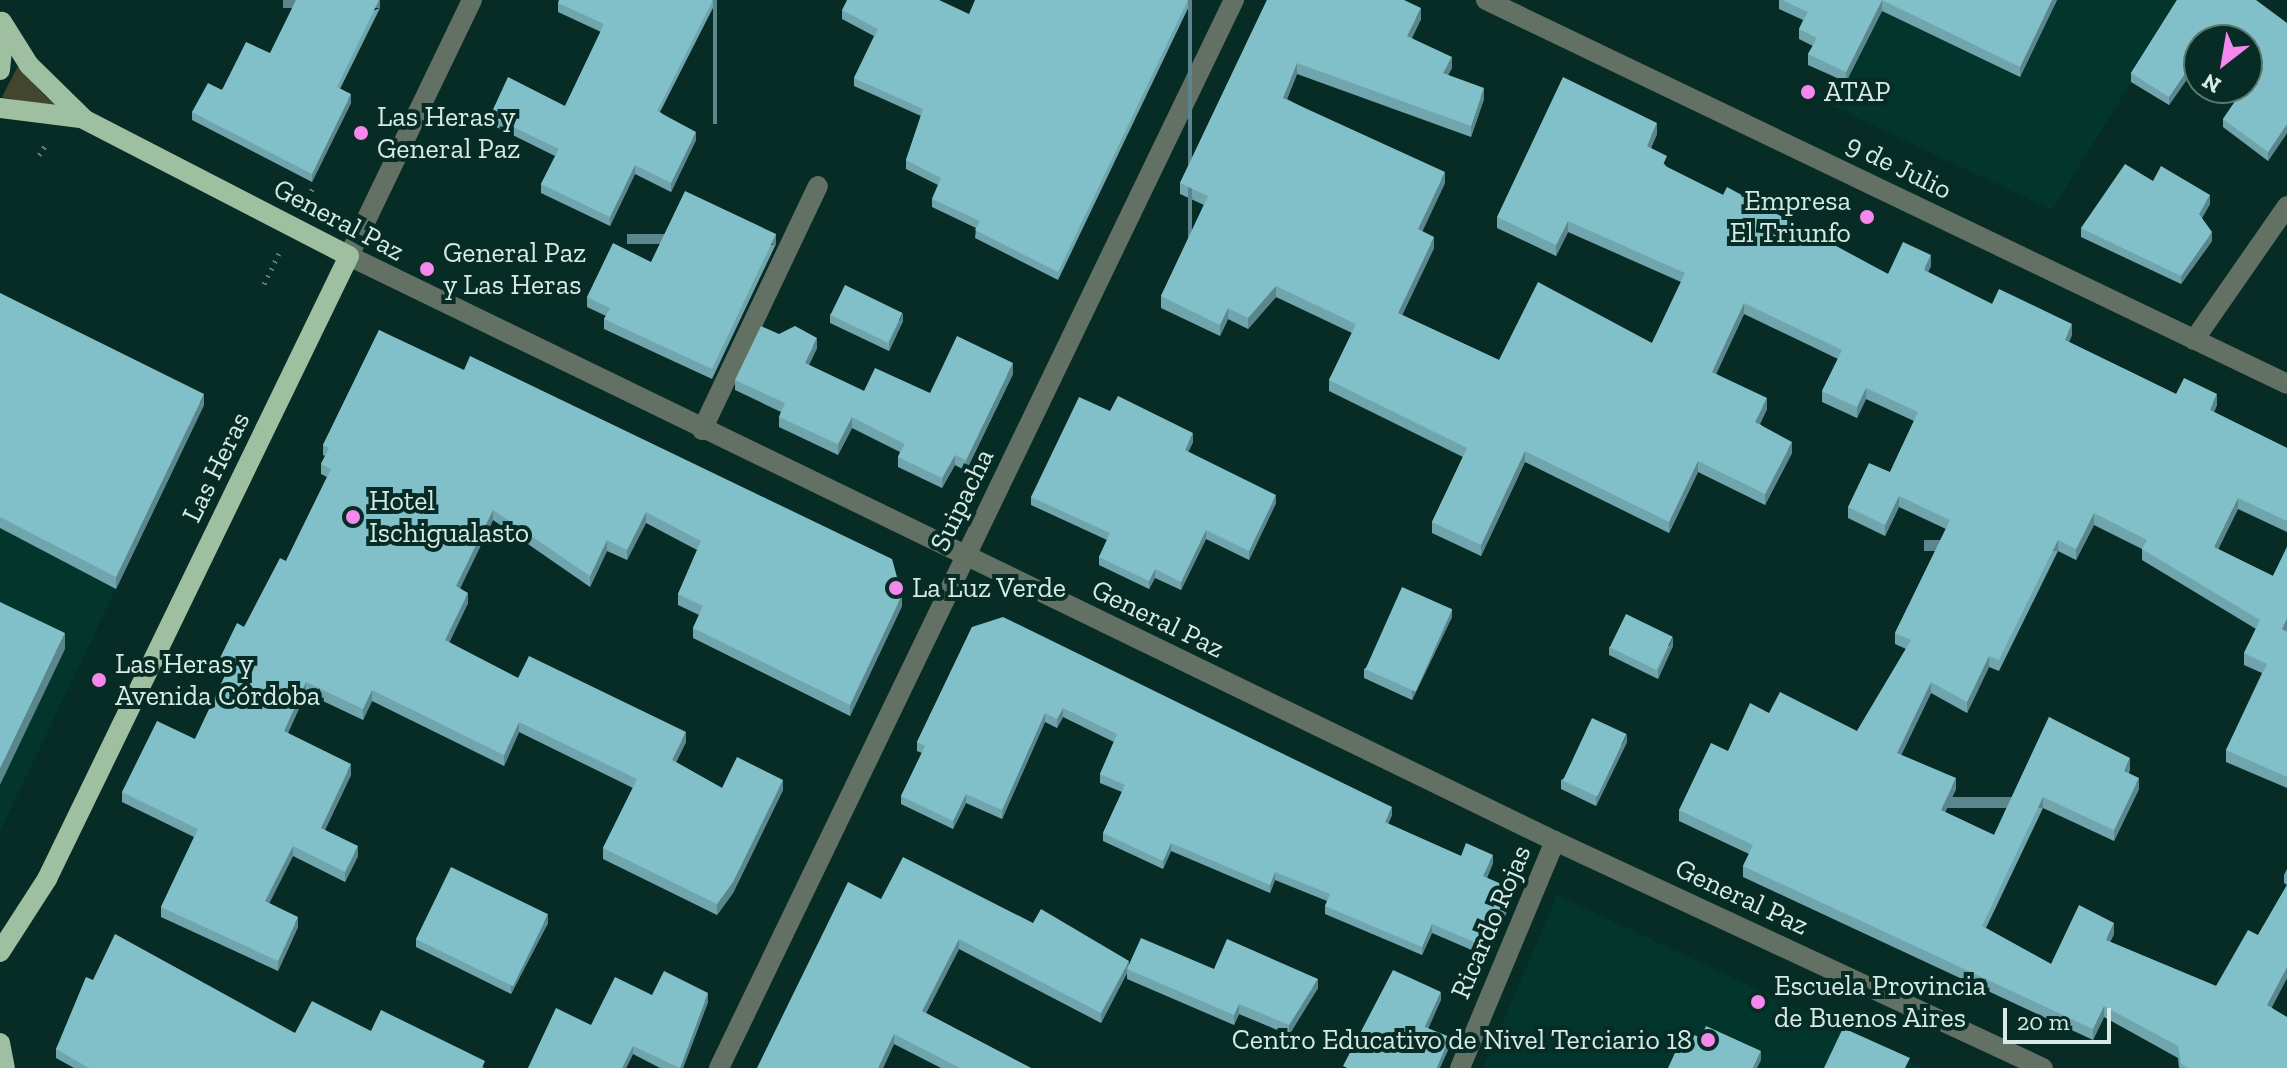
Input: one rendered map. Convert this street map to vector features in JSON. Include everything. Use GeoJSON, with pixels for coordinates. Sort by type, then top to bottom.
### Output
{"type":"FeatureCollection","features":[{"type":"Feature","properties":{"kind":"main road","name":"General Paz"},"geometry":{"type":"LineString","coordinates":[[1,18],[29,65],[84,119],[349,256]]}},
{"type":"Feature","properties":{"kind":"main road"},"geometry":{"type":"LineString","coordinates":[[0,70],[1,18]]}},
{"type":"Feature","properties":{"kind":"main road","name":"General Paz"},"geometry":{"type":"LineString","coordinates":[[0,108],[84,119]]}},
{"type":"Feature","properties":{"kind":"main road","name":"Las Heras"},"geometry":{"type":"LineString","coordinates":[[0,952],[47,879],[349,256]]}},
{"type":"Feature","properties":{"kind":"street","name":"Las Heras"},"geometry":{"type":"LineString","coordinates":[[349,256],[472,0]]}},
{"type":"Feature","properties":{"kind":"street","name":"Suipacha"},"geometry":{"type":"LineString","coordinates":[[719,1068],[1234,0]]}},
{"type":"Feature","properties":{"kind":"street","name":"9 de Julio"},"geometry":{"type":"LineString","coordinates":[[1486,0],[2287,384]]}},
{"type":"Feature","properties":{"kind":"street"},"geometry":{"type":"LineString","coordinates":[[702,430],[818,186]]}},
{"type":"Feature","properties":{"kind":"street"},"geometry":{"type":"LineString","coordinates":[[2194,340],[2287,206]]}},
{"type":"Feature","properties":{"kind":"street","name":"General Paz"},"geometry":{"type":"LineString","coordinates":[[349,256],[702,430],[1555,841],[2043,1068]]}},
{"type":"Feature","properties":{"kind":"street","name":"Ricardo Rojas"},"geometry":{"type":"LineString","coordinates":[[1460,1068],[1555,841]]}},
{"type":"Feature","properties":{"kind":"shaded area"},"geometry":{"type":"Polygon","coordinates":[[[1886,0],[2182,0],[2052,210],[1834,107],[1886,0]]]}},
{"type":"Feature","properties":{"kind":"shaded area"},"geometry":{"type":"Polygon","coordinates":[[[18,66],[45,96],[62,109],[2,97],[18,66]]]}},
{"type":"Feature","properties":{"kind":"shaded area"},"geometry":{"type":"Polygon","coordinates":[[[0,304],[204,405],[0,831],[0,304]]]}},
{"type":"Feature","properties":{"kind":"shaded area"},"geometry":{"type":"Polygon","coordinates":[[[1557,895],[1924,1068],[1483,1068],[1557,895]]]}},
{"type":"Feature","properties":{"kind":"building"},"geometry":{"type":"Polygon","coordinates":[[[296,0],[379,0],[337,87],[351,94],[312,174],[192,112],[208,83],[222,90],[246,42],[270,53],[296,0]]]}},
{"type":"Feature","properties":{"kind":"building"},"geometry":{"type":"Polygon","coordinates":[[[559,0],[713,0],[657,111],[696,132],[671,183],[635,165],[610,217],[541,184],[559,149],[490,116],[508,77],[565,106],[604,24],[558,3],[559,0]]]}},
{"type":"Feature","properties":{"kind":"building"},"geometry":{"type":"Polygon","coordinates":[[[847,0],[939,0],[969,14],[975,0],[1188,0],[1058,272],[975,230],[980,221],[932,199],[941,178],[906,160],[923,109],[854,78],[878,29],[842,10],[847,0]]]}},
{"type":"Feature","properties":{"kind":"building"},"geometry":{"type":"Polygon","coordinates":[[[1267,0],[1404,0],[1421,8],[1407,36],[1452,57],[1443,73],[1484,88],[1471,126],[1297,63],[1283,98],[1445,172],[1418,229],[1434,237],[1398,313],[1499,360],[1538,282],[1652,343],[1685,273],[1568,221],[1556,245],[1497,217],[1563,77],[1657,123],[1647,146],[1667,156],[1663,165],[1723,195],[1727,187],[1888,274],[1903,242],[1931,255],[1924,270],[1992,304],[1999,289],[2072,324],[2065,340],[2176,394],[2184,378],[2217,394],[2210,410],[2287,448],[2287,521],[2238,498],[2214,547],[2273,576],[2287,547],[2287,618],[2282,629],[2287,632],[2287,777],[2226,750],[2267,664],[2244,653],[2260,620],[2142,549],[2147,540],[2094,513],[2076,549],[2058,540],[1999,660],[1989,656],[1967,702],[1931,682],[1897,753],[1956,778],[1941,810],[1994,835],[2049,717],[2130,758],[2124,771],[2139,778],[2114,830],[2043,797],[1982,926],[2051,964],[2079,905],[2114,923],[2106,940],[2216,986],[2248,930],[2258,935],[2287,885],[2287,967],[2267,1005],[2287,1017],[2287,1068],[2189,1068],[2181,1064],[2178,1046],[2104,1006],[2093,1029],[1743,866],[1753,845],[1679,810],[1711,743],[1728,751],[1750,703],[1769,713],[1780,692],[1857,731],[1911,640],[1895,633],[1950,520],[1899,496],[1885,525],[1848,507],[1869,463],[1890,472],[1918,412],[1866,388],[1857,407],[1822,391],[1842,350],[1744,303],[1712,372],[1767,398],[1755,422],[1792,442],[1765,494],[1698,461],[1669,522],[1525,451],[1481,545],[1432,522],[1467,448],[1329,380],[1356,324],[1276,286],[1248,318],[1228,308],[1220,325],[1161,296],[1208,196],[1180,183],[1267,0]]]}},
{"type":"Feature","properties":{"kind":"building"},"geometry":{"type":"Polygon","coordinates":[[[1782,0],[1882,0],[1846,72],[1808,54],[1817,38],[1799,29],[1808,12],[1782,0]]]}},
{"type":"Feature","properties":{"kind":"building"},"geometry":{"type":"Polygon","coordinates":[[[1882,0],[2052,0],[2020,67],[1882,0]]]}},
{"type":"Feature","properties":{"kind":"building"},"geometry":{"type":"Polygon","coordinates":[[[2177,0],[2256,0],[2287,23],[2287,124],[2268,152],[2223,119],[2233,104],[2263,104],[2263,24],[2183,24],[2183,76],[2169,97],[2131,73],[2177,0]]]}},
{"type":"Feature","properties":{"kind":"building"},"geometry":{"type":"Polygon","coordinates":[[[2125,164],[2153,181],[2161,166],[2210,195],[2199,214],[2212,232],[2181,276],[2081,228],[2125,164]]]}},
{"type":"Feature","properties":{"kind":"building"},"geometry":{"type":"Polygon","coordinates":[[[685,191],[776,234],[712,369],[604,319],[610,308],[587,297],[613,243],[651,262],[685,191]]]}},
{"type":"Feature","properties":{"kind":"building"},"geometry":{"type":"Polygon","coordinates":[[[845,285],[903,313],[888,343],[831,315],[845,285]]]}},
{"type":"Feature","properties":{"kind":"building"},"geometry":{"type":"Polygon","coordinates":[[[0,293],[204,394],[116,577],[0,517],[0,293]]]}},
{"type":"Feature","properties":{"kind":"building"},"geometry":{"type":"Polygon","coordinates":[[[761,326],[779,334],[795,326],[817,338],[805,363],[864,391],[875,368],[930,393],[957,336],[1013,363],[966,460],[955,455],[942,478],[898,457],[905,444],[852,417],[838,444],[779,417],[785,403],[735,380],[761,326]]]}},
{"type":"Feature","properties":{"kind":"building"},"geometry":{"type":"Polygon","coordinates":[[[379,330],[464,370],[470,356],[892,559],[902,595],[850,705],[693,628],[703,606],[678,594],[701,541],[646,512],[627,550],[607,540],[590,576],[493,510],[456,586],[468,593],[445,640],[518,678],[529,656],[686,732],[672,760],[722,788],[737,757],[783,780],[733,882],[717,904],[603,848],[637,779],[519,722],[504,755],[372,690],[363,709],[306,682],[284,731],[351,764],[321,828],[358,846],[345,872],[293,846],[265,901],[298,917],[278,961],[161,907],[198,829],[122,792],[157,721],[195,739],[229,667],[218,662],[237,623],[244,627],[280,558],[286,561],[331,469],[321,464],[329,448],[323,445],[379,330]]]}},
{"type":"Feature","properties":{"kind":"building"},"geometry":{"type":"Polygon","coordinates":[[[1118,396],[1193,433],[1185,450],[1276,495],[1249,551],[1206,530],[1181,582],[1155,569],[1149,581],[1099,557],[1110,533],[1031,497],[1079,397],[1110,411],[1118,396]]]}},
{"type":"Feature","properties":{"kind":"building"},"geometry":{"type":"Polygon","coordinates":[[[1402,587],[1452,609],[1416,692],[1365,669],[1402,587]]]}},
{"type":"Feature","properties":{"kind":"building"},"geometry":{"type":"Polygon","coordinates":[[[0,602],[65,633],[0,769],[0,602]]]}},
{"type":"Feature","properties":{"kind":"building"},"geometry":{"type":"Polygon","coordinates":[[[1626,614],[1673,637],[1657,670],[1610,647],[1626,614]]]}},
{"type":"Feature","properties":{"kind":"building"},"geometry":{"type":"Polygon","coordinates":[[[1003,617],[1392,807],[1385,822],[1461,856],[1466,843],[1493,855],[1483,876],[1513,889],[1488,948],[1432,924],[1422,947],[1325,906],[1330,894],[1275,872],[1270,885],[1171,843],[1163,861],[1103,833],[1125,785],[1100,774],[1117,734],[1063,708],[1057,719],[1045,713],[1002,810],[966,794],[953,821],[901,796],[925,746],[917,742],[972,627],[1003,617]]]}},
{"type":"Feature","properties":{"kind":"building"},"geometry":{"type":"Polygon","coordinates":[[[1592,718],[1626,734],[1597,797],[1563,781],[1592,718]]]}},
{"type":"Feature","properties":{"kind":"building"},"geometry":{"type":"Polygon","coordinates":[[[903,857],[1033,923],[1041,909],[1129,961],[1101,1013],[959,939],[922,1011],[1031,1068],[960,1068],[894,1034],[878,1068],[757,1068],[848,882],[881,899],[903,857]]]}},
{"type":"Feature","properties":{"kind":"building"},"geometry":{"type":"Polygon","coordinates":[[[451,867],[548,914],[513,986],[416,939],[451,867]]]}},
{"type":"Feature","properties":{"kind":"building"},"geometry":{"type":"Polygon","coordinates":[[[115,934],[295,1033],[312,1001],[371,1031],[381,1010],[485,1061],[482,1068],[89,1068],[56,1049],[86,977],[93,980],[115,934]]]}},
{"type":"Feature","properties":{"kind":"building"},"geometry":{"type":"Polygon","coordinates":[[[1141,938],[1214,969],[1227,939],[1318,979],[1289,1025],[1239,1004],[1234,1015],[1127,969],[1141,938]]]}},
{"type":"Feature","properties":{"kind":"building"},"geometry":{"type":"Polygon","coordinates":[[[1393,970],[1441,992],[1425,1027],[1450,1037],[1437,1068],[1347,1068],[1343,1066],[1393,970]]]}},
{"type":"Feature","properties":{"kind":"building"},"geometry":{"type":"Polygon","coordinates":[[[664,971],[708,993],[680,1068],[633,1046],[622,1068],[528,1068],[556,1008],[591,1025],[615,977],[652,995],[664,971]]]}},
{"type":"Feature","properties":{"kind":"building"},"geometry":{"type":"Polygon","coordinates":[[[1706,1026],[1761,1051],[1753,1068],[1668,1068],[1685,1031],[1701,1038],[1706,1026]]]}},
{"type":"Feature","properties":{"kind":"building"},"geometry":{"type":"Polygon","coordinates":[[[1843,1028],[1910,1058],[1905,1068],[1824,1068],[1843,1028]]]}},
{"type":"Feature","properties":{"kind":"place","name":"ATAP"},"geometry":{"type":"Point","coordinates":[1808,92]}},
{"type":"Feature","properties":{"kind":"place","name":"Las Heras y General Paz"},"geometry":{"type":"Point","coordinates":[361,133]}},
{"type":"Feature","properties":{"kind":"place","name":"Empresa El Triunfo"},"geometry":{"type":"Point","coordinates":[1867,217]}},
{"type":"Feature","properties":{"kind":"place","name":"General Paz y Las Heras"},"geometry":{"type":"Point","coordinates":[427,269]}},
{"type":"Feature","properties":{"kind":"place","name":"Hotel Ischigualasto"},"geometry":{"type":"Point","coordinates":[353,517]}},
{"type":"Feature","properties":{"kind":"place","name":"La Luz Verde"},"geometry":{"type":"Point","coordinates":[896,588]}},
{"type":"Feature","properties":{"kind":"place","name":"Las Heras y Avenida Córdoba"},"geometry":{"type":"Point","coordinates":[99,680]}},
{"type":"Feature","properties":{"kind":"place","name":"Escuela Provincia de Buenos Aires"},"geometry":{"type":"Point","coordinates":[1758,1002]}},
{"type":"Feature","properties":{"kind":"place","name":"Centro Educativo de Nivel Terciario 18"},"geometry":{"type":"Point","coordinates":[1708,1040]}}]}
